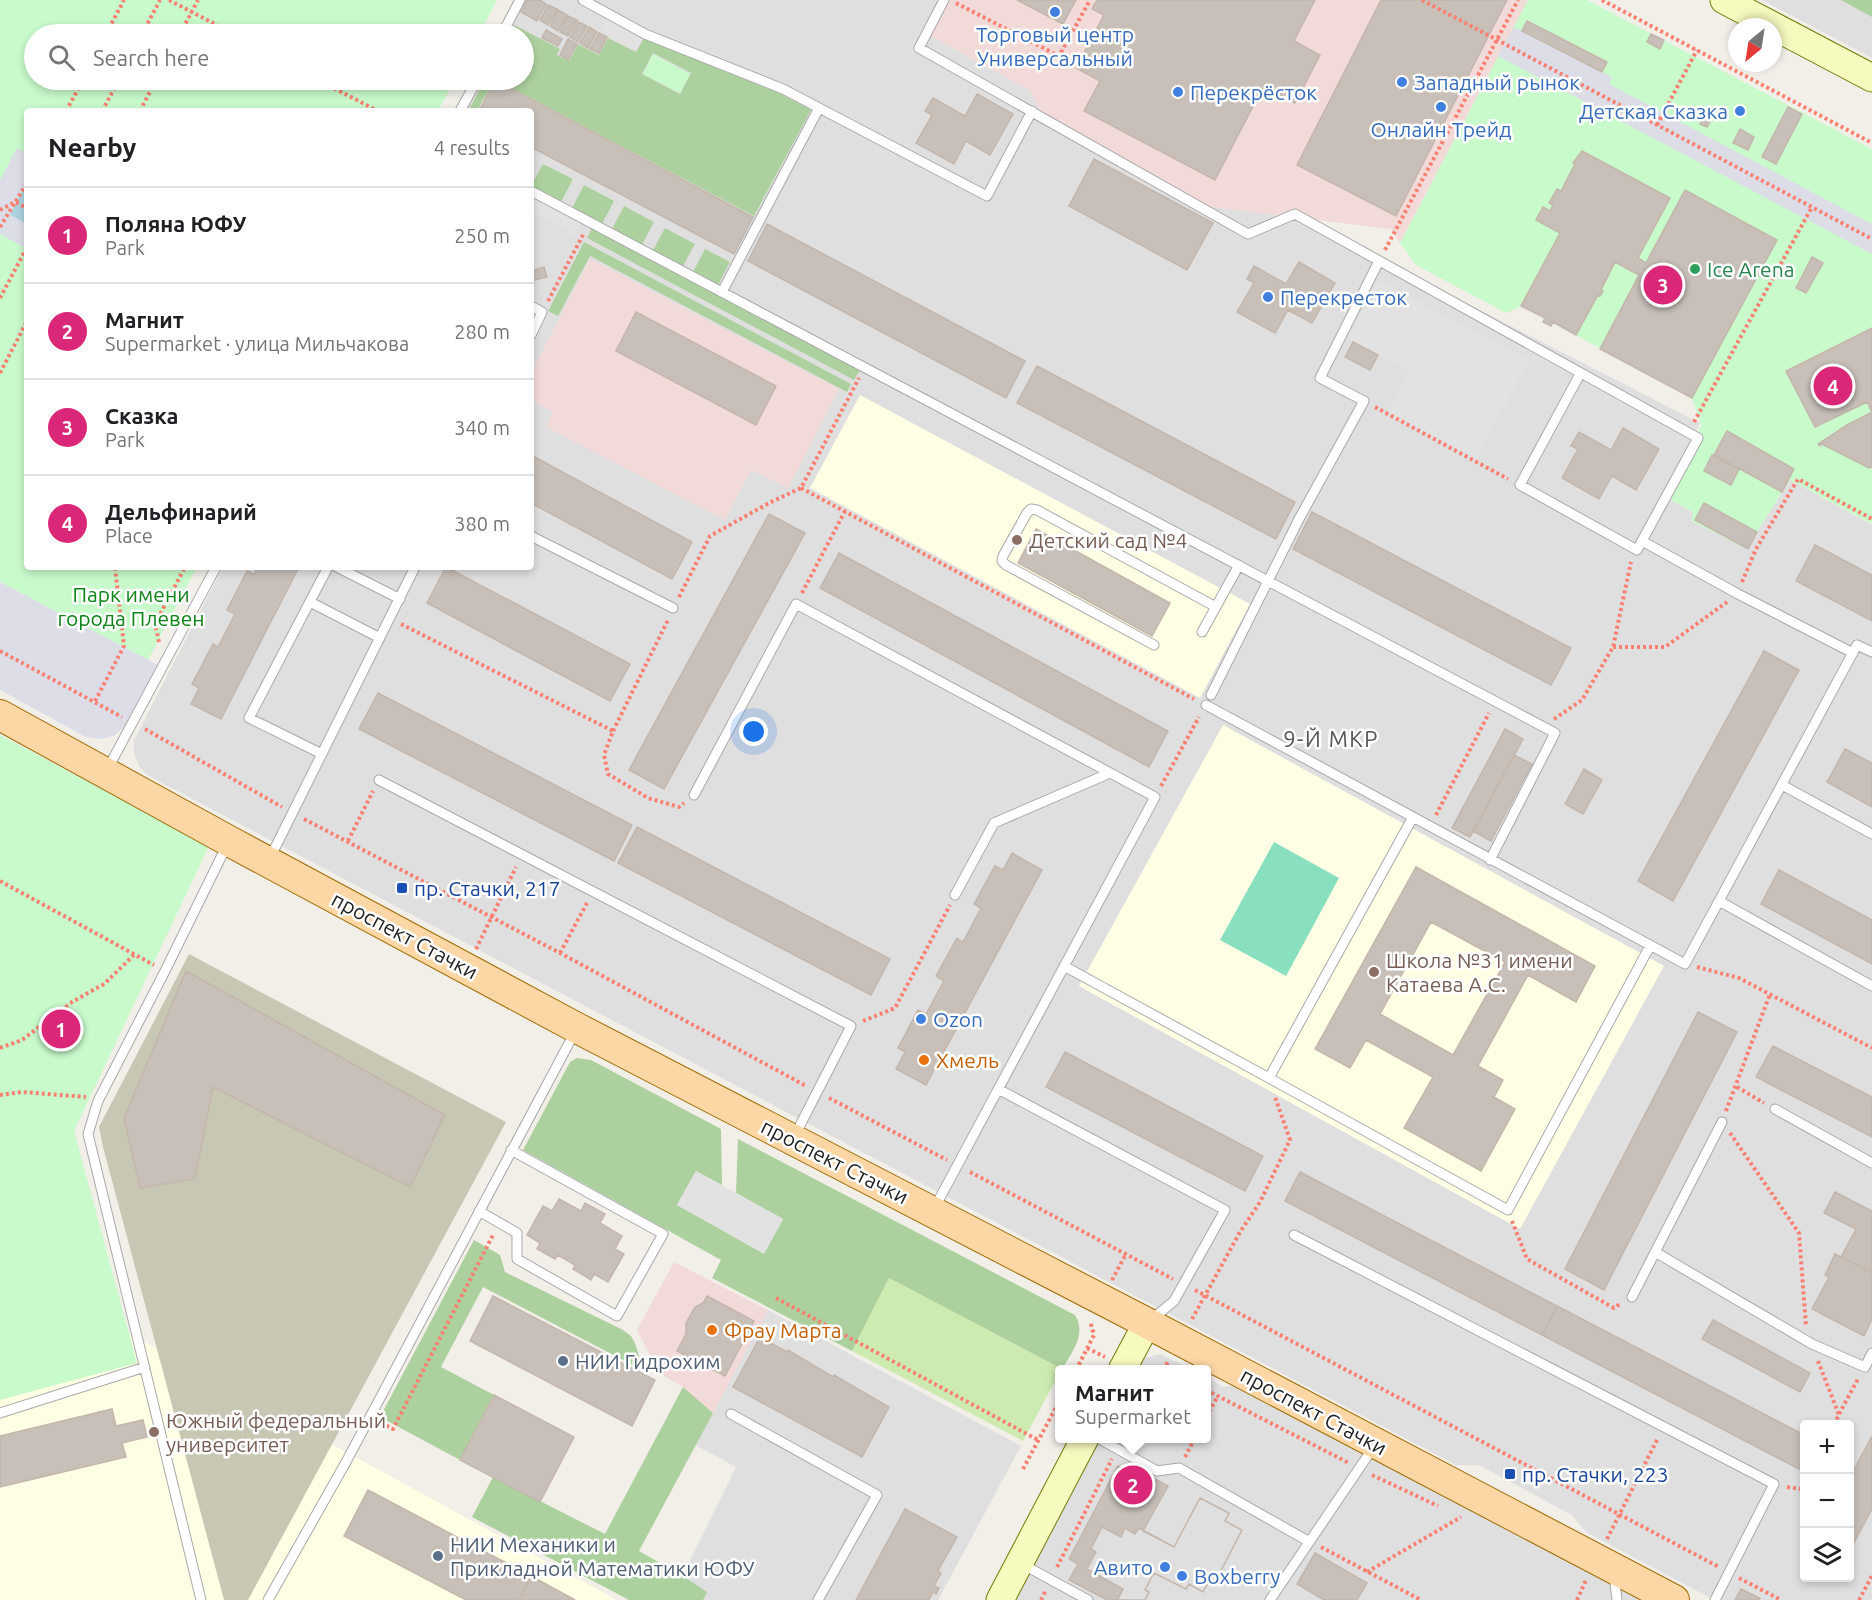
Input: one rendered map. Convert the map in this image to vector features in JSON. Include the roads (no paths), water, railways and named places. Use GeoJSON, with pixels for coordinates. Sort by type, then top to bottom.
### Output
{"type":"FeatureCollection","features":[{"type":"Feature","properties":{"kind":"main road","name":"проспект Стачки"},"geometry":{"type":"LineString","coordinates":[[0,715],[577,1028],[1147,1323],[1674,1600]]}},
{"type":"Feature","properties":{"kind":"street"},"geometry":{"type":"LineString","coordinates":[[1724,0],[1872,78]]}},
{"type":"Feature","properties":{"kind":"street"},"geometry":{"type":"LineString","coordinates":[[1125,1365],[1147,1323]]}},
{"type":"Feature","properties":{"kind":"street"},"geometry":{"type":"LineString","coordinates":[[1000,1600],[1082,1443]]}},
{"type":"Feature","properties":{"kind":"lane"},"geometry":{"type":"LineString","coordinates":[[507,24],[520,0]]}},
{"type":"Feature","properties":{"kind":"lane"},"geometry":{"type":"LineString","coordinates":[[583,0],[645,34],[783,89],[987,196],[1032,111]]}},
{"type":"Feature","properties":{"kind":"lane"},"geometry":{"type":"LineString","coordinates":[[944,0],[919,48],[1248,234],[1295,214],[1698,438],[1639,546]]}},
{"type":"Feature","properties":{"kind":"lane"},"geometry":{"type":"LineString","coordinates":[[462,108],[472,90]]}},
{"type":"Feature","properties":{"kind":"lane"},"geometry":{"type":"LineString","coordinates":[[722,292],[819,108]]}},
{"type":"Feature","properties":{"kind":"lane"},"geometry":{"type":"LineString","coordinates":[[534,193],[1555,732],[1490,860]]}},
{"type":"Feature","properties":{"kind":"lane"},"geometry":{"type":"LineString","coordinates":[[1211,695],[1299,519],[1364,400],[1320,378],[1379,261]]}},
{"type":"Feature","properties":{"kind":"lane"},"geometry":{"type":"LineString","coordinates":[[534,308],[542,312],[534,329]]}},
{"type":"Feature","properties":{"kind":"lane"},"geometry":{"type":"LineString","coordinates":[[1580,374],[1520,485],[1853,652]]}},
{"type":"Feature","properties":{"kind":"lane"},"geometry":{"type":"LineString","coordinates":[[1154,645],[1002,561],[1031,509],[1037,510],[1216,607]]}},
{"type":"Feature","properties":{"kind":"lane"},"geometry":{"type":"LineString","coordinates":[[534,538],[673,608]]}},
{"type":"Feature","properties":{"kind":"lane"},"geometry":{"type":"LineString","coordinates":[[1202,632],[1239,565]]}},
{"type":"Feature","properties":{"kind":"lane"},"geometry":{"type":"LineString","coordinates":[[106,772],[214,570]]}},
{"type":"Feature","properties":{"kind":"lane"},"geometry":{"type":"LineString","coordinates":[[322,754],[249,718],[326,570]]}},
{"type":"Feature","properties":{"kind":"lane"},"geometry":{"type":"LineString","coordinates":[[343,570],[400,599]]}},
{"type":"Feature","properties":{"kind":"lane"},"geometry":{"type":"LineString","coordinates":[[268,862],[414,570]]}},
{"type":"Feature","properties":{"kind":"lane"},"geometry":{"type":"LineString","coordinates":[[310,602],[380,638]]}},
{"type":"Feature","properties":{"kind":"lane"},"geometry":{"type":"LineString","coordinates":[[694,795],[796,604],[1155,797],[932,1212]]}},
{"type":"Feature","properties":{"kind":"lane"},"geometry":{"type":"LineString","coordinates":[[1206,705],[1685,964],[1857,645],[1872,652]]}},
{"type":"Feature","properties":{"kind":"lane"},"geometry":{"type":"LineString","coordinates":[[955,895],[994,823],[1110,773]]}},
{"type":"Feature","properties":{"kind":"lane"},"geometry":{"type":"LineString","coordinates":[[379,780],[851,1026],[793,1139]]}},
{"type":"Feature","properties":{"kind":"lane"},"geometry":{"type":"LineString","coordinates":[[1782,785],[1872,834]]}},
{"type":"Feature","properties":{"kind":"lane"},"geometry":{"type":"LineString","coordinates":[[1269,1078],[1413,817]]}},
{"type":"Feature","properties":{"kind":"lane"},"geometry":{"type":"LineString","coordinates":[[201,1600],[88,1134],[98,1101],[229,841]]}},
{"type":"Feature","properties":{"kind":"lane"},"geometry":{"type":"LineString","coordinates":[[1719,901],[1872,986]]}},
{"type":"Feature","properties":{"kind":"lane"},"geometry":{"type":"LineString","coordinates":[[1064,966],[1508,1210],[1650,946]]}},
{"type":"Feature","properties":{"kind":"lane"},"geometry":{"type":"LineString","coordinates":[[268,1600],[370,1416],[577,1028]]}},
{"type":"Feature","properties":{"kind":"lane"},"geometry":{"type":"LineString","coordinates":[[998,1089],[1225,1210],[1174,1301],[1147,1323]]}},
{"type":"Feature","properties":{"kind":"lane"},"geometry":{"type":"LineString","coordinates":[[1775,1109],[1872,1163]]}},
{"type":"Feature","properties":{"kind":"lane"},"geometry":{"type":"LineString","coordinates":[[1632,1297],[1722,1122]]}},
{"type":"Feature","properties":{"kind":"lane"},"geometry":{"type":"LineString","coordinates":[[479,1211],[517,1233],[517,1259],[617,1316],[663,1234],[511,1150]]}},
{"type":"Feature","properties":{"kind":"lane"},"geometry":{"type":"LineString","coordinates":[[1294,1235],[1774,1484],[1715,1600]]}},
{"type":"Feature","properties":{"kind":"lane"},"geometry":{"type":"LineString","coordinates":[[1655,1252],[1812,1344],[1864,1367],[1872,1353]]}},
{"type":"Feature","properties":{"kind":"lane"},"geometry":{"type":"LineString","coordinates":[[0,1413],[145,1367]]}},
{"type":"Feature","properties":{"kind":"lane"},"geometry":{"type":"LineString","coordinates":[[731,1414],[876,1495],[818,1600]]}},
{"type":"Feature","properties":{"kind":"lane"},"geometry":{"type":"LineString","coordinates":[[1107,1443],[1157,1471],[1179,1468],[1308,1541]]}},
{"type":"Feature","properties":{"kind":"lane"},"geometry":{"type":"LineString","coordinates":[[1270,1600],[1376,1443]]}},
{"type":"Feature","properties":{"kind":"lane"},"geometry":{"type":"LineString","coordinates":[[1020,1563],[1088,1600]]}},
{"type":"Feature","properties":{"kind":"lane"},"geometry":{"type":"LineString","coordinates":[[1614,1568],[1617,1600]]}},
{"type":"Feature","properties":{"kind":"water"},"geometry":{"type":"Polygon","coordinates":[[[24,188],[24,222],[10,215],[24,188]]]}},
{"type":"Feature","properties":{"kind":"place","name":"Торговый центр Универсальный"},"geometry":{"type":"Point","coordinates":[1055,12]}},
{"type":"Feature","properties":{"kind":"place","name":"Западный рынок"},"geometry":{"type":"Point","coordinates":[1402,82]}},
{"type":"Feature","properties":{"kind":"place","name":"Перекрёсток"},"geometry":{"type":"Point","coordinates":[1178,92]}},
{"type":"Feature","properties":{"kind":"place","name":"Онлайн Трейд"},"geometry":{"type":"Point","coordinates":[1441,107]}},
{"type":"Feature","properties":{"kind":"place","name":"Детская Сказка"},"geometry":{"type":"Point","coordinates":[1740,111]}},
{"type":"Feature","properties":{"kind":"place","name":"Ice Arena"},"geometry":{"type":"Point","coordinates":[1695,269]}},
{"type":"Feature","properties":{"kind":"place","name":"Сказка"},"geometry":{"type":"Point","coordinates":[1663,285]}},
{"type":"Feature","properties":{"kind":"place","name":"Перекресток"},"geometry":{"type":"Point","coordinates":[1268,297]}},
{"type":"Feature","properties":{"kind":"place","name":"Дельфинарий"},"geometry":{"type":"Point","coordinates":[1833,386]}},
{"type":"Feature","properties":{"kind":"place","name":"Детский сад №4"},"geometry":{"type":"Point","coordinates":[1017,540]}},
{"type":"Feature","properties":{"kind":"place","name":"пр. Стачки, 217"},"geometry":{"type":"Point","coordinates":[402,888]}},
{"type":"Feature","properties":{"kind":"place","name":"Школа №31 имени Катаева А.С."},"geometry":{"type":"Point","coordinates":[1374,972]}},
{"type":"Feature","properties":{"kind":"place","name":"Ozon"},"geometry":{"type":"Point","coordinates":[921,1019]}},
{"type":"Feature","properties":{"kind":"place","name":"Поляна ЮФУ"},"geometry":{"type":"Point","coordinates":[61,1029]}},
{"type":"Feature","properties":{"kind":"place","name":"Хмель"},"geometry":{"type":"Point","coordinates":[924,1060]}},
{"type":"Feature","properties":{"kind":"place","name":"Фрау Марта"},"geometry":{"type":"Point","coordinates":[712,1330]}},
{"type":"Feature","properties":{"kind":"place","name":"НИИ Гидрохим"},"geometry":{"type":"Point","coordinates":[563,1361]}},
{"type":"Feature","properties":{"kind":"place","name":"Южный федеральный университет"},"geometry":{"type":"Point","coordinates":[154,1432]}},
{"type":"Feature","properties":{"kind":"place","name":"пр. Стачки, 223"},"geometry":{"type":"Point","coordinates":[1510,1474]}},
{"type":"Feature","properties":{"kind":"place","name":"Магнит"},"geometry":{"type":"Point","coordinates":[1133,1485]}},
{"type":"Feature","properties":{"kind":"place","name":"НИИ Механики и Прикладной Математики ЮФУ"},"geometry":{"type":"Point","coordinates":[438,1556]}},
{"type":"Feature","properties":{"kind":"place","name":"Авито"},"geometry":{"type":"Point","coordinates":[1165,1567]}},
{"type":"Feature","properties":{"kind":"place","name":"Boxberry"},"geometry":{"type":"Point","coordinates":[1182,1576]}},
{"type":"Feature","properties":{"kind":"district","name":"9-Й МКР"},"geometry":{"type":"Point","coordinates":[1331,738]}},
{"type":"Feature","properties":{"kind":"park label","name":"Парк имени города Плевен"},"geometry":{"type":"Point","coordinates":[131,606]}}]}
